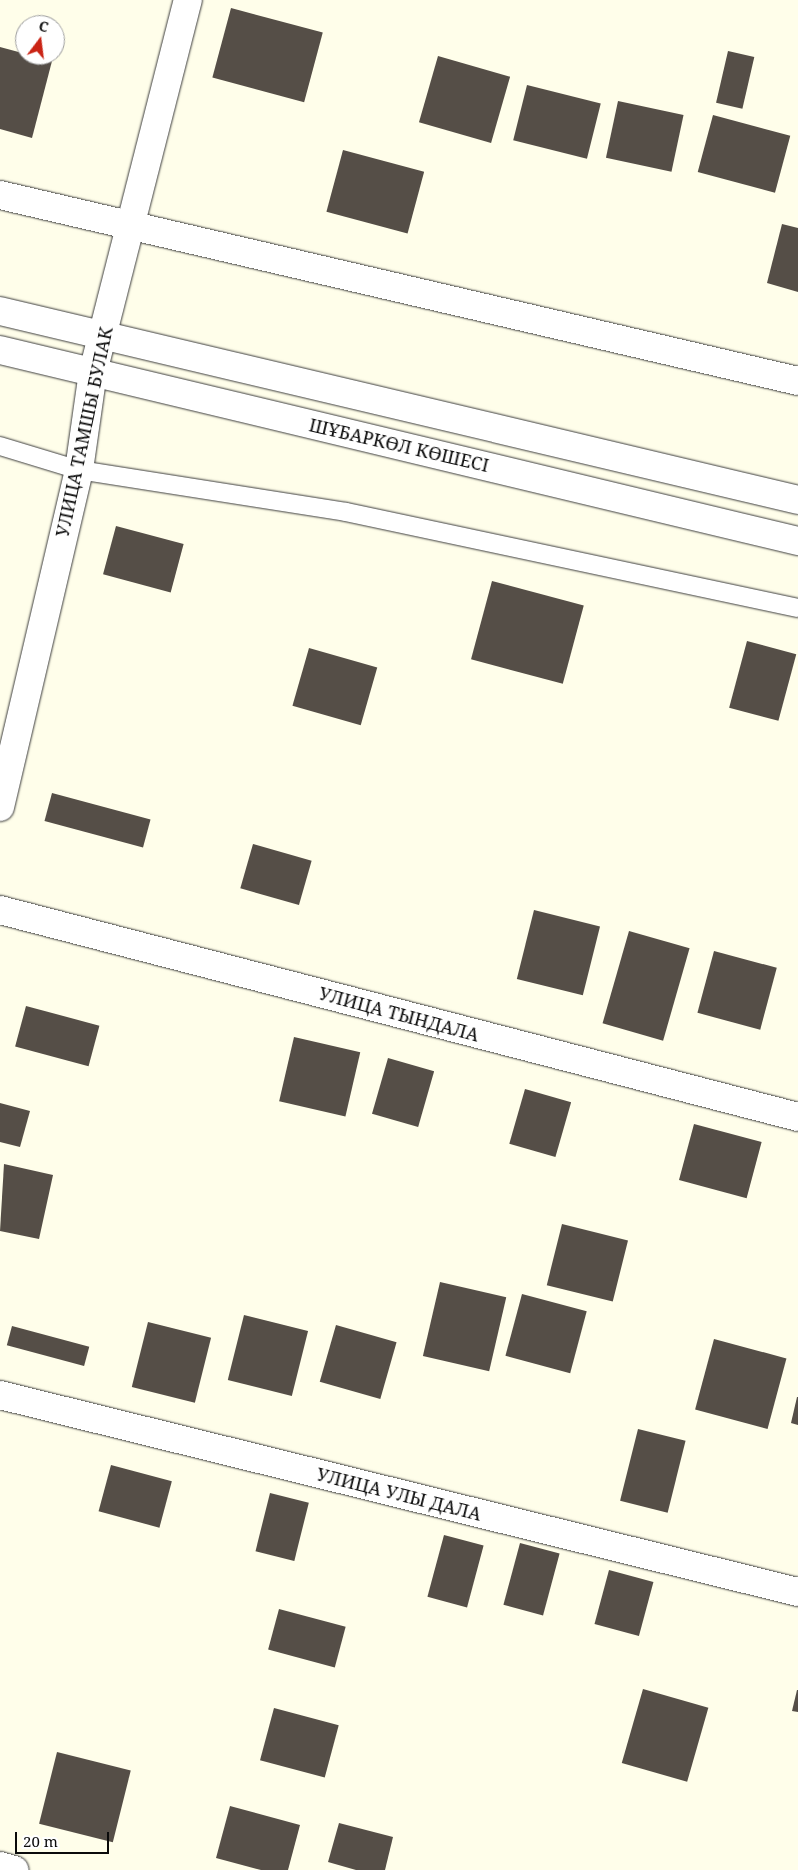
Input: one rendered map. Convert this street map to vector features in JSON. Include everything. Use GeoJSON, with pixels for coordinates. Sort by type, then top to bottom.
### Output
{"type":"FeatureCollection","features":[{"type":"Feature","properties":{"kind":"street","name":"УЛИЦА ТАМШЫ БУЛАК"},"geometry":{"type":"LineString","coordinates":[[0,807],[79,470],[93,372],[132,228],[188,0]]}},
{"type":"Feature","properties":{"kind":"street"},"geometry":{"type":"LineString","coordinates":[[0,195],[132,228],[798,381]]}},
{"type":"Feature","properties":{"kind":"street"},"geometry":{"type":"LineString","coordinates":[[0,311],[798,500]]}},
{"type":"Feature","properties":{"kind":"street","name":"ШҰБАРКӨЛ КӨШЕСІ"},"geometry":{"type":"LineString","coordinates":[[0,350],[798,541]]}},
{"type":"Feature","properties":{"kind":"street","name":"УЛИЦА ТЫНДАЛА"},"geometry":{"type":"LineString","coordinates":[[0,910],[798,1117]]}},
{"type":"Feature","properties":{"kind":"street","name":"УЛИЦА УЛЫ ДАЛА"},"geometry":{"type":"LineString","coordinates":[[0,1395],[798,1592]]}},
{"type":"Feature","properties":{"kind":"street"},"geometry":{"type":"LineString","coordinates":[[0,1866],[14,1870]]}},
{"type":"Feature","properties":{"kind":"lane"},"geometry":{"type":"LineString","coordinates":[[0,446],[79,470],[346,512],[798,608]]}},
{"type":"Feature","properties":{"kind":"building"},"geometry":{"type":"Polygon","coordinates":[[[231,8],[323,33],[304,102],[212,78],[231,8]]]}},
{"type":"Feature","properties":{"kind":"building"},"geometry":{"type":"Polygon","coordinates":[[[0,47],[15,51],[15,65],[51,65],[32,138],[0,129],[0,47]]]}},
{"type":"Feature","properties":{"kind":"building"},"geometry":{"type":"Polygon","coordinates":[[[728,51],[754,57],[742,109],[716,103],[728,51]]]}},
{"type":"Feature","properties":{"kind":"building"},"geometry":{"type":"Polygon","coordinates":[[[438,56],[510,77],[491,143],[419,122],[438,56]]]}},
{"type":"Feature","properties":{"kind":"building"},"geometry":{"type":"Polygon","coordinates":[[[527,85],[601,103],[587,159],[513,140],[527,85]]]}},
{"type":"Feature","properties":{"kind":"building"},"geometry":{"type":"Polygon","coordinates":[[[618,101],[684,115],[671,172],[606,158],[618,101]]]}},
{"type":"Feature","properties":{"kind":"building"},"geometry":{"type":"Polygon","coordinates":[[[713,115],[790,136],[775,193],[698,172],[713,115]]]}},
{"type":"Feature","properties":{"kind":"building"},"geometry":{"type":"Polygon","coordinates":[[[343,150],[424,172],[408,234],[326,212],[343,150]]]}},
{"type":"Feature","properties":{"kind":"building"},"geometry":{"type":"Polygon","coordinates":[[[782,224],[798,228],[798,292],[767,283],[782,224]]]}},
{"type":"Feature","properties":{"kind":"building"},"geometry":{"type":"Polygon","coordinates":[[[116,526],[184,544],[171,592],[103,574],[116,526]]]}},
{"type":"Feature","properties":{"kind":"building"},"geometry":{"type":"Polygon","coordinates":[[[492,581],[584,606],[563,684],[471,659],[492,581]]]}},
{"type":"Feature","properties":{"kind":"building"},"geometry":{"type":"Polygon","coordinates":[[[747,641],[796,654],[778,721],[729,708],[747,641]]]}},
{"type":"Feature","properties":{"kind":"building"},"geometry":{"type":"Polygon","coordinates":[[[309,648],[377,668],[361,725],[292,706],[309,648]]]}},
{"type":"Feature","properties":{"kind":"building"},"geometry":{"type":"Polygon","coordinates":[[[52,793],[151,819],[143,847],[44,821],[52,793]]]}},
{"type":"Feature","properties":{"kind":"building"},"geometry":{"type":"Polygon","coordinates":[[[253,844],[312,861],[299,905],[240,888],[253,844]]]}},
{"type":"Feature","properties":{"kind":"building"},"geometry":{"type":"Polygon","coordinates":[[[534,910],[600,926],[583,995],[517,979],[534,910]]]}},
{"type":"Feature","properties":{"kind":"building"},"geometry":{"type":"Polygon","coordinates":[[[629,931],[690,948],[663,1041],[603,1023],[629,931]]]}},
{"type":"Feature","properties":{"kind":"building"},"geometry":{"type":"Polygon","coordinates":[[[714,951],[777,968],[760,1030],[697,1013],[714,951]]]}},
{"type":"Feature","properties":{"kind":"building"},"geometry":{"type":"Polygon","coordinates":[[[26,1006],[99,1026],[89,1066],[15,1047],[26,1006]]]}},
{"type":"Feature","properties":{"kind":"building"},"geometry":{"type":"Polygon","coordinates":[[[294,1037],[360,1052],[345,1117],[279,1101],[294,1037]]]}},
{"type":"Feature","properties":{"kind":"building"},"geometry":{"type":"Polygon","coordinates":[[[388,1058],[434,1071],[418,1127],[372,1114],[388,1058]]]}},
{"type":"Feature","properties":{"kind":"building"},"geometry":{"type":"Polygon","coordinates":[[[525,1089],[571,1102],[555,1157],[509,1144],[525,1089]]]}},
{"type":"Feature","properties":{"kind":"building"},"geometry":{"type":"Polygon","coordinates":[[[0,1103],[30,1111],[20,1147],[0,1142],[0,1103]]]}},
{"type":"Feature","properties":{"kind":"building"},"geometry":{"type":"Polygon","coordinates":[[[694,1124],[762,1142],[747,1198],[679,1180],[694,1124]]]}},
{"type":"Feature","properties":{"kind":"building"},"geometry":{"type":"Polygon","coordinates":[[[4,1164],[53,1175],[39,1239],[0,1231],[4,1164]]]}},
{"type":"Feature","properties":{"kind":"building"},"geometry":{"type":"Polygon","coordinates":[[[562,1224],[628,1240],[613,1302],[547,1285],[562,1224]]]}},
{"type":"Feature","properties":{"kind":"building"},"geometry":{"type":"Polygon","coordinates":[[[440,1282],[506,1297],[489,1371],[423,1356],[440,1282]]]}},
{"type":"Feature","properties":{"kind":"building"},"geometry":{"type":"Polygon","coordinates":[[[522,1294],[587,1311],[570,1373],[505,1356],[522,1294]]]}},
{"type":"Feature","properties":{"kind":"building"},"geometry":{"type":"Polygon","coordinates":[[[244,1315],[308,1331],[292,1396],[228,1380],[244,1315]]]}},
{"type":"Feature","properties":{"kind":"building"},"geometry":{"type":"Polygon","coordinates":[[[148,1322],[211,1338],[195,1403],[132,1387],[148,1322]]]}},
{"type":"Feature","properties":{"kind":"building"},"geometry":{"type":"Polygon","coordinates":[[[336,1325],[397,1342],[380,1399],[320,1382],[336,1325]]]}},
{"type":"Feature","properties":{"kind":"building"},"geometry":{"type":"Polygon","coordinates":[[[12,1326],[89,1347],[84,1366],[7,1345],[12,1326]]]}},
{"type":"Feature","properties":{"kind":"building"},"geometry":{"type":"Polygon","coordinates":[[[714,1339],[786,1358],[768,1429],[695,1410],[714,1339]]]}},
{"type":"Feature","properties":{"kind":"building"},"geometry":{"type":"Polygon","coordinates":[[[798,1397],[798,1425],[791,1423],[798,1397]]]}},
{"type":"Feature","properties":{"kind":"building"},"geometry":{"type":"Polygon","coordinates":[[[638,1429],[686,1441],[668,1513],[620,1501],[638,1429]]]}},
{"type":"Feature","properties":{"kind":"building"},"geometry":{"type":"Polygon","coordinates":[[[111,1465],[172,1481],[159,1528],[99,1511],[111,1465]]]}},
{"type":"Feature","properties":{"kind":"building"},"geometry":{"type":"Polygon","coordinates":[[[270,1493],[309,1503],[294,1561],[255,1551],[270,1493]]]}},
{"type":"Feature","properties":{"kind":"building"},"geometry":{"type":"Polygon","coordinates":[[[444,1535],[484,1546],[467,1607],[427,1597],[444,1535]]]}},
{"type":"Feature","properties":{"kind":"building"},"geometry":{"type":"Polygon","coordinates":[[[520,1543],[560,1554],[543,1615],[503,1605],[520,1543]]]}},
{"type":"Feature","properties":{"kind":"building"},"geometry":{"type":"Polygon","coordinates":[[[609,1570],[653,1582],[639,1636],[595,1624],[609,1570]]]}},
{"type":"Feature","properties":{"kind":"building"},"geometry":{"type":"Polygon","coordinates":[[[279,1609],[346,1627],[335,1667],[268,1650],[279,1609]]]}},
{"type":"Feature","properties":{"kind":"building"},"geometry":{"type":"Polygon","coordinates":[[[643,1689],[708,1708],[687,1782],[622,1763],[643,1689]]]}},
{"type":"Feature","properties":{"kind":"building"},"geometry":{"type":"Polygon","coordinates":[[[798,1690],[798,1712],[792,1711],[798,1690]]]}},
{"type":"Feature","properties":{"kind":"building"},"geometry":{"type":"Polygon","coordinates":[[[274,1708],[339,1725],[325,1778],[260,1760],[274,1708]]]}},
{"type":"Feature","properties":{"kind":"building"},"geometry":{"type":"Polygon","coordinates":[[[57,1752],[131,1770],[113,1842],[39,1824],[57,1752]]]}},
{"type":"Feature","properties":{"kind":"building"},"geometry":{"type":"Polygon","coordinates":[[[230,1806],[300,1825],[288,1870],[261,1870],[216,1858],[230,1806]]]}},
{"type":"Feature","properties":{"kind":"building"},"geometry":{"type":"Polygon","coordinates":[[[339,1823],[393,1837],[385,1870],[356,1870],[328,1862],[339,1823]]]}}]}
